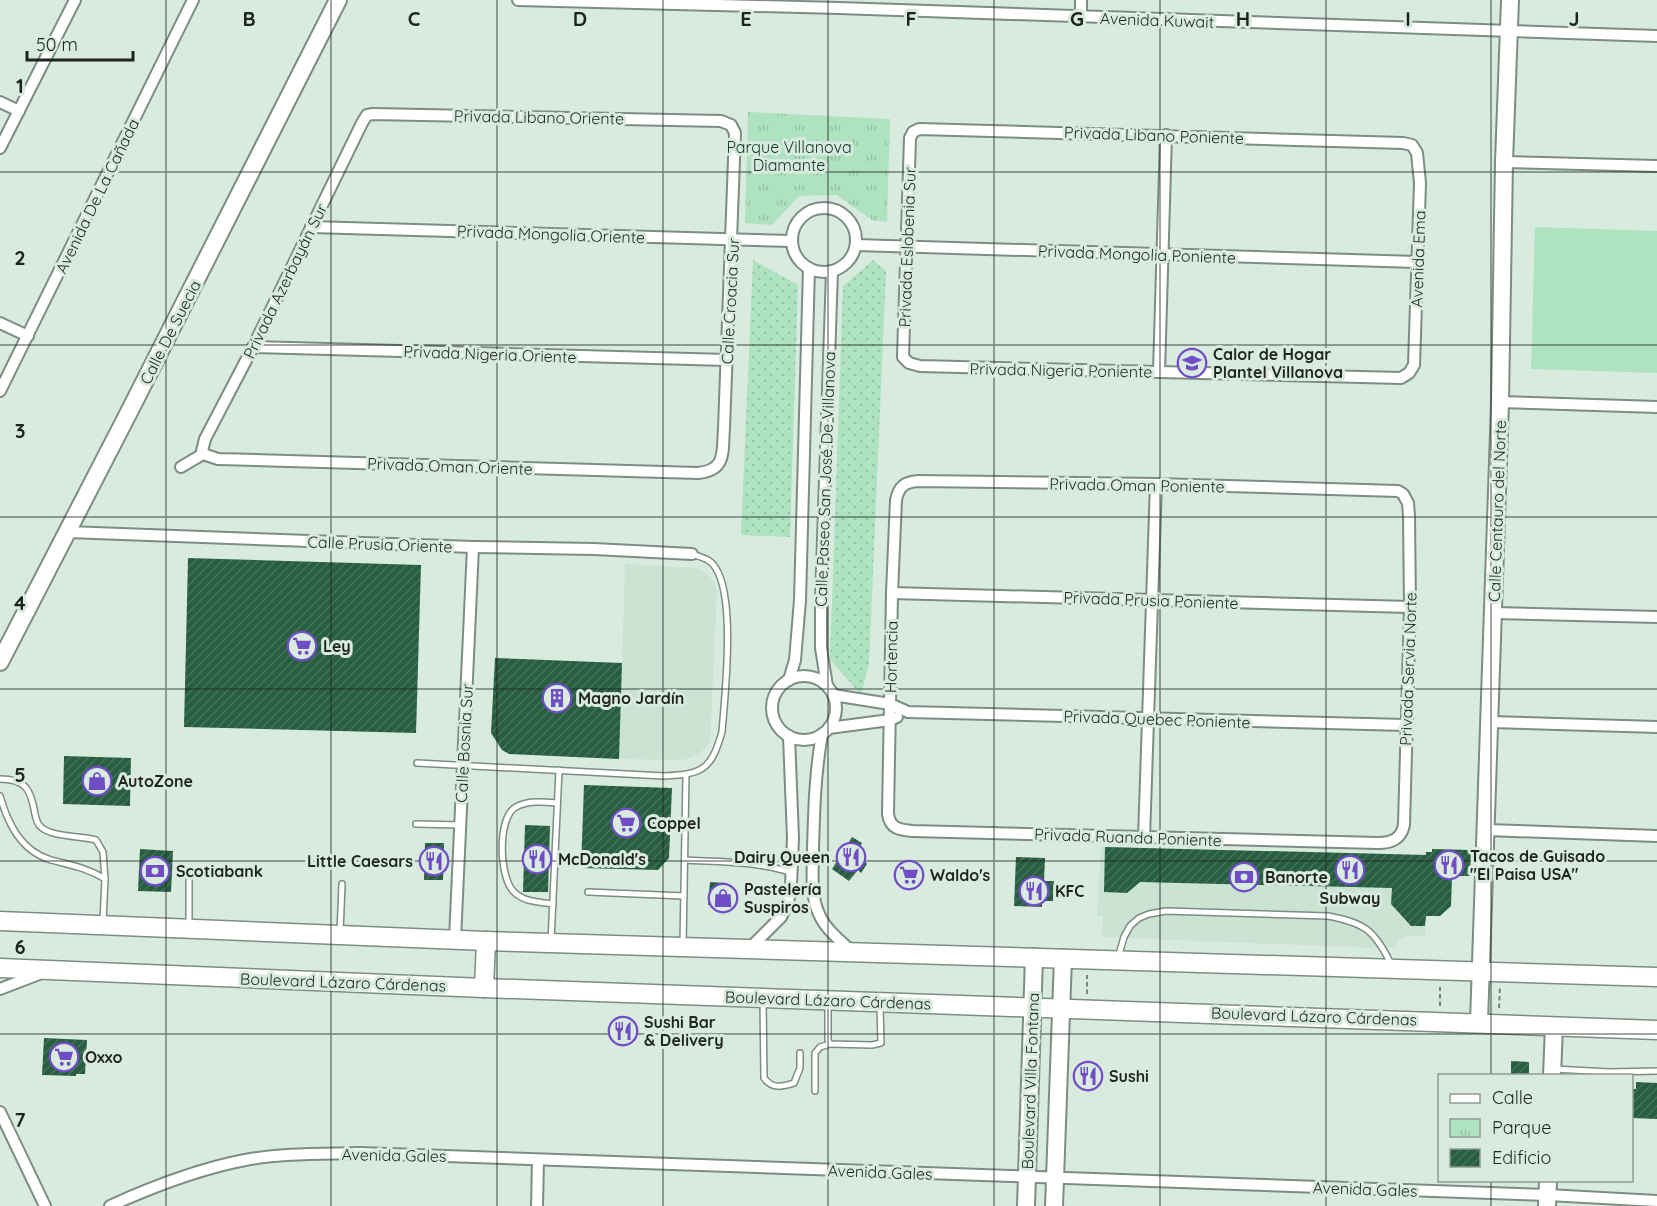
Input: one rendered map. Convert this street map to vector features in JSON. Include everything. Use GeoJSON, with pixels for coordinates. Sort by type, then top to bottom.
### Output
{"type":"FeatureCollection","features":[{"type":"Feature","properties":{"kind":"main road"},"geometry":{"type":"LineString","coordinates":[[0,921],[551,943],[1657,977]]}},
{"type":"Feature","properties":{"kind":"main road"},"geometry":{"type":"LineString","coordinates":[[484,988],[486,940]]}},
{"type":"Feature","properties":{"kind":"main road","name":"Boulevard Lázaro Cárdenas"},"geometry":{"type":"LineString","coordinates":[[0,968],[484,988],[1657,1030]]}},
{"type":"Feature","properties":{"kind":"street"},"geometry":{"type":"LineString","coordinates":[[0,148],[75,0]]}},
{"type":"Feature","properties":{"kind":"street","name":"Avenida De La Cañada"},"geometry":{"type":"LineString","coordinates":[[0,390],[192,0]]}},
{"type":"Feature","properties":{"kind":"street","name":"Calle De Suecia"},"geometry":{"type":"LineString","coordinates":[[0,662],[338,0]]}},
{"type":"Feature","properties":{"kind":"street","name":"Avenida Kuwait"},"geometry":{"type":"LineString","coordinates":[[518,0],[839,4],[1081,17],[1657,36]]}},
{"type":"Feature","properties":{"kind":"street"},"geometry":{"type":"LineString","coordinates":[[1081,0],[1081,17]]}},
{"type":"Feature","properties":{"kind":"street","name":"Calle Centauro del Norte"},"geometry":{"type":"LineString","coordinates":[[1479,1022],[1494,613],[1510,0]]}},
{"type":"Feature","properties":{"kind":"street"},"geometry":{"type":"LineString","coordinates":[[0,102],[19,111]]}},
{"type":"Feature","properties":{"kind":"street","name":"Privada Libano Oriente"},"geometry":{"type":"LineString","coordinates":[[362,123],[367,115],[373,114],[721,121]]}},
{"type":"Feature","properties":{"kind":"street","name":"Calle Croacia Sur"},"geometry":{"type":"LineString","coordinates":[[698,473],[716,469],[720,463],[724,428],[735,133],[731,125],[721,121]]}},
{"type":"Feature","properties":{"kind":"street","name":"Privada Azerbayán Sur"},"geometry":{"type":"LineString","coordinates":[[203,454],[205,439],[253,347],[362,123]]}},
{"type":"Feature","properties":{"kind":"street","name":"Privada Libano Poniente"},"geometry":{"type":"LineString","coordinates":[[910,138],[913,132],[919,129],[1403,143]]}},
{"type":"Feature","properties":{"kind":"street"},"geometry":{"type":"LineString","coordinates":[[1159,372],[1166,135]]}},
{"type":"Feature","properties":{"kind":"street","name":"Privada Eslobenia Sur"},"geometry":{"type":"LineString","coordinates":[[903,357],[910,138]]}},
{"type":"Feature","properties":{"kind":"street","name":"Avenida Ema"},"geometry":{"type":"LineString","coordinates":[[1401,378],[1409,374],[1414,365],[1420,165],[1412,145],[1403,143]]}},
{"type":"Feature","properties":{"kind":"street"},"geometry":{"type":"LineString","coordinates":[[1504,162],[1657,166]]}},
{"type":"Feature","properties":{"kind":"street"},"geometry":{"type":"LineString","coordinates":[[831,208],[851,221],[855,229],[856,245],[848,262],[832,271],[824,272],[809,268],[798,259],[791,241],[792,231],[800,217],[814,209],[831,208]]}},
{"type":"Feature","properties":{"kind":"street","name":"Privada Mongolia Oriente"},"geometry":{"type":"LineString","coordinates":[[311,227],[791,241]]}},
{"type":"Feature","properties":{"kind":"street","name":"Privada Mongolia Poniente"},"geometry":{"type":"LineString","coordinates":[[856,245],[1417,262]]}},
{"type":"Feature","properties":{"kind":"street","name":"Calle Paseo San José De Villanova"},"geometry":{"type":"LineString","coordinates":[[789,680],[797,641],[804,492],[809,268]]}},
{"type":"Feature","properties":{"kind":"street","name":"Calle Paseo San José De Villanova"},"geometry":{"type":"LineString","coordinates":[[830,691],[821,648],[832,271]]}},
{"type":"Feature","properties":{"kind":"street"},"geometry":{"type":"LineString","coordinates":[[0,323],[28,336]]}},
{"type":"Feature","properties":{"kind":"street","name":"Privada Nigeria Oriente"},"geometry":{"type":"LineString","coordinates":[[253,347],[727,360]]}},
{"type":"Feature","properties":{"kind":"street","name":"Privada Nigeria Poniente"},"geometry":{"type":"LineString","coordinates":[[903,357],[909,363],[920,366],[1401,378]]}},
{"type":"Feature","properties":{"kind":"street"},"geometry":{"type":"LineString","coordinates":[[1500,402],[1657,407]]}},
{"type":"Feature","properties":{"kind":"street"},"geometry":{"type":"LineString","coordinates":[[181,467],[203,454]]}},
{"type":"Feature","properties":{"kind":"street","name":"Privada Oman Oriente"},"geometry":{"type":"LineString","coordinates":[[203,454],[218,459],[698,473]]}},
{"type":"Feature","properties":{"kind":"street","name":"Privada Oman Poniente"},"geometry":{"type":"LineString","coordinates":[[896,500],[898,490],[903,484],[918,481],[1156,484],[1388,491]]}},
{"type":"Feature","properties":{"kind":"street"},"geometry":{"type":"LineString","coordinates":[[1144,837],[1156,484]]}},
{"type":"Feature","properties":{"kind":"street","name":"Privada Servia Norte"},"geometry":{"type":"LineString","coordinates":[[1378,843],[1392,841],[1402,833],[1404,825],[1410,532],[1408,503],[1403,494],[1388,491]]}},
{"type":"Feature","properties":{"kind":"street"},"geometry":{"type":"LineString","coordinates":[[804,492],[824,493]]}},
{"type":"Feature","properties":{"kind":"street","name":"Hortencia"},"geometry":{"type":"LineString","coordinates":[[888,814],[896,500]]}},
{"type":"Feature","properties":{"kind":"street","name":"Calle Prusia Oriente"},"geometry":{"type":"LineString","coordinates":[[68,532],[692,554]]}},
{"type":"Feature","properties":{"kind":"street","name":"Calle Bosnia Sur"},"geometry":{"type":"LineString","coordinates":[[455,939],[473,547]]}},
{"type":"Feature","properties":{"kind":"street","name":"Privada Prusia Poniente"},"geometry":{"type":"LineString","coordinates":[[892,593],[1410,607]]}},
{"type":"Feature","properties":{"kind":"street"},"geometry":{"type":"LineString","coordinates":[[1494,613],[1657,617]]}},
{"type":"Feature","properties":{"kind":"street"},"geometry":{"type":"LineString","coordinates":[[825,731],[806,740],[789,736],[775,722],[772,708],[779,689],[789,680],[801,676],[812,677],[830,691],[836,710],[825,731],[814,803],[813,875],[815,904],[820,917],[852,952]]}},
{"type":"Feature","properties":{"kind":"street","name":"Privada Quebec Poniente"},"geometry":{"type":"LineString","coordinates":[[830,691],[890,704],[908,712],[1406,725]]}},
{"type":"Feature","properties":{"kind":"street","name":"Privada Quebec Poniente"},"geometry":{"type":"LineString","coordinates":[[825,731],[890,720],[908,712]]}},
{"type":"Feature","properties":{"kind":"street"},"geometry":{"type":"LineString","coordinates":[[1490,722],[1657,726]]}},
{"type":"Feature","properties":{"kind":"street"},"geometry":{"type":"LineString","coordinates":[[750,948],[781,917],[788,903],[792,873],[789,736]]}},
{"type":"Feature","properties":{"kind":"street","name":"Privada Ruanda Poniente"},"geometry":{"type":"LineString","coordinates":[[888,814],[893,826],[904,830],[1378,843]]}},
{"type":"Feature","properties":{"kind":"street"},"geometry":{"type":"LineString","coordinates":[[1486,830],[1657,836]]}},
{"type":"Feature","properties":{"kind":"street","name":"Boulevard Villa Fontana"},"geometry":{"type":"LineString","coordinates":[[1026,1206],[1034,957]]}},
{"type":"Feature","properties":{"kind":"street","name":"Boulevard Villa Fontana"},"geometry":{"type":"LineString","coordinates":[[1054,1206],[1063,958]]}},
{"type":"Feature","properties":{"kind":"street"},"geometry":{"type":"LineString","coordinates":[[0,989],[49,970]]}},
{"type":"Feature","properties":{"kind":"street"},"geometry":{"type":"LineString","coordinates":[[1552,1072],[1554,1026]]}},
{"type":"Feature","properties":{"kind":"street"},"geometry":{"type":"LineString","coordinates":[[0,1112],[45,1206]]}},
{"type":"Feature","properties":{"kind":"street","name":"Avenida Gales"},"geometry":{"type":"LineString","coordinates":[[110,1206],[158,1185],[206,1170],[245,1160],[309,1154],[370,1154],[1548,1194],[1657,1201]]}},
{"type":"Feature","properties":{"kind":"street"},"geometry":{"type":"LineString","coordinates":[[537,1206],[538,1160]]}},
{"type":"Feature","properties":{"kind":"lane"},"geometry":{"type":"LineString","coordinates":[[417,763],[664,776],[686,775],[699,771],[709,763],[717,750],[722,732],[728,610],[720,574],[705,558],[692,554]]}},
{"type":"Feature","properties":{"kind":"lane"},"geometry":{"type":"LineString","coordinates":[[551,943],[559,770]]}},
{"type":"Feature","properties":{"kind":"lane"},"geometry":{"type":"LineString","coordinates":[[683,946],[686,775]]}},
{"type":"Feature","properties":{"kind":"lane"},"geometry":{"type":"LineString","coordinates":[[0,779],[17,780],[24,784],[33,801],[37,823],[42,829],[96,840],[104,852],[103,926]]}},
{"type":"Feature","properties":{"kind":"lane"},"geometry":{"type":"LineString","coordinates":[[0,796],[10,824],[20,839],[35,853],[90,871],[105,879]]}},
{"type":"Feature","properties":{"kind":"lane"},"geometry":{"type":"LineString","coordinates":[[553,904],[521,898],[509,886],[505,874],[503,837],[507,814],[515,807],[535,803],[557,803]]}},
{"type":"Feature","properties":{"kind":"lane"},"geometry":{"type":"LineString","coordinates":[[416,824],[461,825]]}},
{"type":"Feature","properties":{"kind":"lane"},"geometry":{"type":"LineString","coordinates":[[685,860],[758,864],[792,873]]}},
{"type":"Feature","properties":{"kind":"lane"},"geometry":{"type":"LineString","coordinates":[[189,875],[189,929]]}},
{"type":"Feature","properties":{"kind":"lane"},"geometry":{"type":"LineString","coordinates":[[340,935],[342,884]]}},
{"type":"Feature","properties":{"kind":"lane"},"geometry":{"type":"LineString","coordinates":[[588,892],[684,896]]}},
{"type":"Feature","properties":{"kind":"lane"},"geometry":{"type":"LineString","coordinates":[[1118,960],[1124,937],[1130,926],[1138,918],[1149,914],[1166,911],[1292,914],[1328,916],[1353,921],[1370,931],[1393,968]]}},
{"type":"Feature","properties":{"kind":"lane"},"geometry":{"type":"LineString","coordinates":[[764,998],[764,1078],[769,1084],[781,1087],[794,1083],[800,1068],[800,1053]]}},
{"type":"Feature","properties":{"kind":"lane"},"geometry":{"type":"LineString","coordinates":[[828,1000],[828,1040],[830,1044]]}},
{"type":"Feature","properties":{"kind":"lane"},"geometry":{"type":"LineString","coordinates":[[815,1091],[815,1053],[820,1047],[830,1044],[872,1045],[881,1043],[880,1002]]}},
{"type":"Feature","properties":{"kind":"lane"},"geometry":{"type":"LineString","coordinates":[[1552,1072],[1657,1071]]}},
{"type":"Feature","properties":{"kind":"path"},"geometry":{"type":"LineString","coordinates":[[1086,1008],[1088,959]]}},
{"type":"Feature","properties":{"kind":"path"},"geometry":{"type":"LineString","coordinates":[[1439,1021],[1441,969]]}},
{"type":"Feature","properties":{"kind":"path"},"geometry":{"type":"LineString","coordinates":[[1499,1023],[1500,972]]}},
{"type":"Feature","properties":{"kind":"shaded area"},"geometry":{"type":"Polygon","coordinates":[[[625,564],[697,568],[713,580],[717,592],[710,743],[700,753],[690,758],[682,760],[619,759],[625,564]]]}},
{"type":"Feature","properties":{"kind":"shaded area"},"geometry":{"type":"Polygon","coordinates":[[[1101,847],[1428,855],[1425,936],[1408,936],[1397,941],[1397,947],[1374,948],[1102,937],[1103,916],[1097,916],[1101,847]]]}},
{"type":"Feature","properties":{"kind":"green space","name":"Parque Villanova Diamante"},"geometry":{"type":"Polygon","coordinates":[[[748,112],[890,119],[887,222],[872,220],[837,195],[799,196],[772,225],[745,223],[748,112]]]}},
{"type":"Feature","properties":{"kind":"green space"},"geometry":{"type":"Polygon","coordinates":[[[1535,227],[1657,231],[1657,373],[1531,369],[1535,227]]]}},
{"type":"Feature","properties":{"kind":"green space"},"geometry":{"type":"Polygon","coordinates":[[[753,260],[798,285],[790,537],[741,535],[753,260]]]}},
{"type":"Feature","properties":{"kind":"green space"},"geometry":{"type":"Polygon","coordinates":[[[873,260],[886,271],[869,664],[861,695],[830,659],[843,286],[873,260]]]}},
{"type":"Feature","properties":{"kind":"building","name":"Ley"},"geometry":{"type":"Polygon","coordinates":[[[188,558],[421,565],[416,733],[184,727],[188,558]]]}},
{"type":"Feature","properties":{"kind":"building","name":"Magno Jardín"},"geometry":{"type":"Polygon","coordinates":[[[495,658],[622,663],[619,759],[509,754],[502,750],[491,733],[495,658]]]}},
{"type":"Feature","properties":{"kind":"building","name":"AutoZone"},"geometry":{"type":"Polygon","coordinates":[[[64,756],[131,758],[130,806],[63,804],[64,756]]]}},
{"type":"Feature","properties":{"kind":"building","name":"Coppel"},"geometry":{"type":"Polygon","coordinates":[[[584,785],[672,788],[669,858],[658,870],[581,868],[584,785]]]}},
{"type":"Feature","properties":{"kind":"building","name":"McDonald's"},"geometry":{"type":"Polygon","coordinates":[[[525,825],[550,826],[548,892],[523,892],[525,825]]]}},
{"type":"Feature","properties":{"kind":"building","name":"Dairy Queen"},"geometry":{"type":"Polygon","coordinates":[[[852,837],[862,843],[858,850],[867,864],[861,873],[858,870],[849,881],[832,869],[852,837]]]}},
{"type":"Feature","properties":{"kind":"building","name":"Little Caesars"},"geometry":{"type":"Polygon","coordinates":[[[425,843],[444,843],[443,880],[424,880],[425,843]]]}},
{"type":"Feature","properties":{"kind":"building"},"geometry":{"type":"Polygon","coordinates":[[[1105,847],[1426,855],[1426,852],[1432,852],[1432,849],[1471,850],[1470,876],[1452,876],[1451,906],[1440,916],[1426,916],[1425,926],[1411,926],[1391,904],[1392,888],[1140,882],[1127,893],[1104,892],[1105,847]]]}},
{"type":"Feature","properties":{"kind":"building","name":"Scotiabank"},"geometry":{"type":"Polygon","coordinates":[[[140,849],[173,851],[171,892],[138,891],[140,849]]]}},
{"type":"Feature","properties":{"kind":"building","name":"KFC"},"geometry":{"type":"Polygon","coordinates":[[[1016,857],[1045,858],[1044,881],[1054,881],[1053,901],[1042,901],[1042,907],[1014,906],[1016,857]]]}},
{"type":"Feature","properties":{"kind":"building","name":"Pastelería Suspiros"},"geometry":{"type":"Polygon","coordinates":[[[710,882],[727,883],[727,890],[737,891],[736,906],[708,905],[710,882]]]}},
{"type":"Feature","properties":{"kind":"building","name":"Oxxo"},"geometry":{"type":"Polygon","coordinates":[[[44,1038],[87,1040],[85,1074],[42,1075],[44,1038]]]}},
{"type":"Feature","properties":{"kind":"building"},"geometry":{"type":"Polygon","coordinates":[[[1511,1061],[1529,1062],[1529,1074],[1511,1074],[1511,1061]]]}},
{"type":"Feature","properties":{"kind":"building"},"geometry":{"type":"Polygon","coordinates":[[[1636,1082],[1657,1083],[1657,1119],[1633,1118],[1633,1089],[1636,1089],[1636,1082]]]}},
{"type":"Feature","properties":{"kind":"place","name":"Calor de Hogar Plantel Villanova"},"geometry":{"type":"Point","coordinates":[1192,363]}},
{"type":"Feature","properties":{"kind":"place","name":"Ley"},"geometry":{"type":"Point","coordinates":[302,646]}},
{"type":"Feature","properties":{"kind":"place","name":"Magno Jardín"},"geometry":{"type":"Point","coordinates":[557,698]}},
{"type":"Feature","properties":{"kind":"place","name":"AutoZone"},"geometry":{"type":"Point","coordinates":[97,781]}},
{"type":"Feature","properties":{"kind":"place","name":"Coppel"},"geometry":{"type":"Point","coordinates":[626,823]}},
{"type":"Feature","properties":{"kind":"place","name":"Dairy Queen"},"geometry":{"type":"Point","coordinates":[851,857]}},
{"type":"Feature","properties":{"kind":"place","name":"McDonald's"},"geometry":{"type":"Point","coordinates":[537,859]}},
{"type":"Feature","properties":{"kind":"place","name":"Little Caesars"},"geometry":{"type":"Point","coordinates":[434,861]}},
{"type":"Feature","properties":{"kind":"place","name":"Tacos de Guisado \"El Paisa USA\""},"geometry":{"type":"Point","coordinates":[1449,865]}},
{"type":"Feature","properties":{"kind":"place","name":"Subway"},"geometry":{"type":"Point","coordinates":[1350,870]}},
{"type":"Feature","properties":{"kind":"place","name":"Scotiabank"},"geometry":{"type":"Point","coordinates":[155,871]}},
{"type":"Feature","properties":{"kind":"place","name":"Waldo's"},"geometry":{"type":"Point","coordinates":[909,875]}},
{"type":"Feature","properties":{"kind":"place","name":"Banorte"},"geometry":{"type":"Point","coordinates":[1244,877]}},
{"type":"Feature","properties":{"kind":"place","name":"KFC"},"geometry":{"type":"Point","coordinates":[1034,891]}},
{"type":"Feature","properties":{"kind":"place","name":"Pastelería Suspiros"},"geometry":{"type":"Point","coordinates":[723,898]}},
{"type":"Feature","properties":{"kind":"place","name":"Sushi Bar & Delivery"},"geometry":{"type":"Point","coordinates":[623,1031]}},
{"type":"Feature","properties":{"kind":"place","name":"Oxxo"},"geometry":{"type":"Point","coordinates":[64,1057]}},
{"type":"Feature","properties":{"kind":"place","name":"Sushi"},"geometry":{"type":"Point","coordinates":[1088,1076]}}]}
